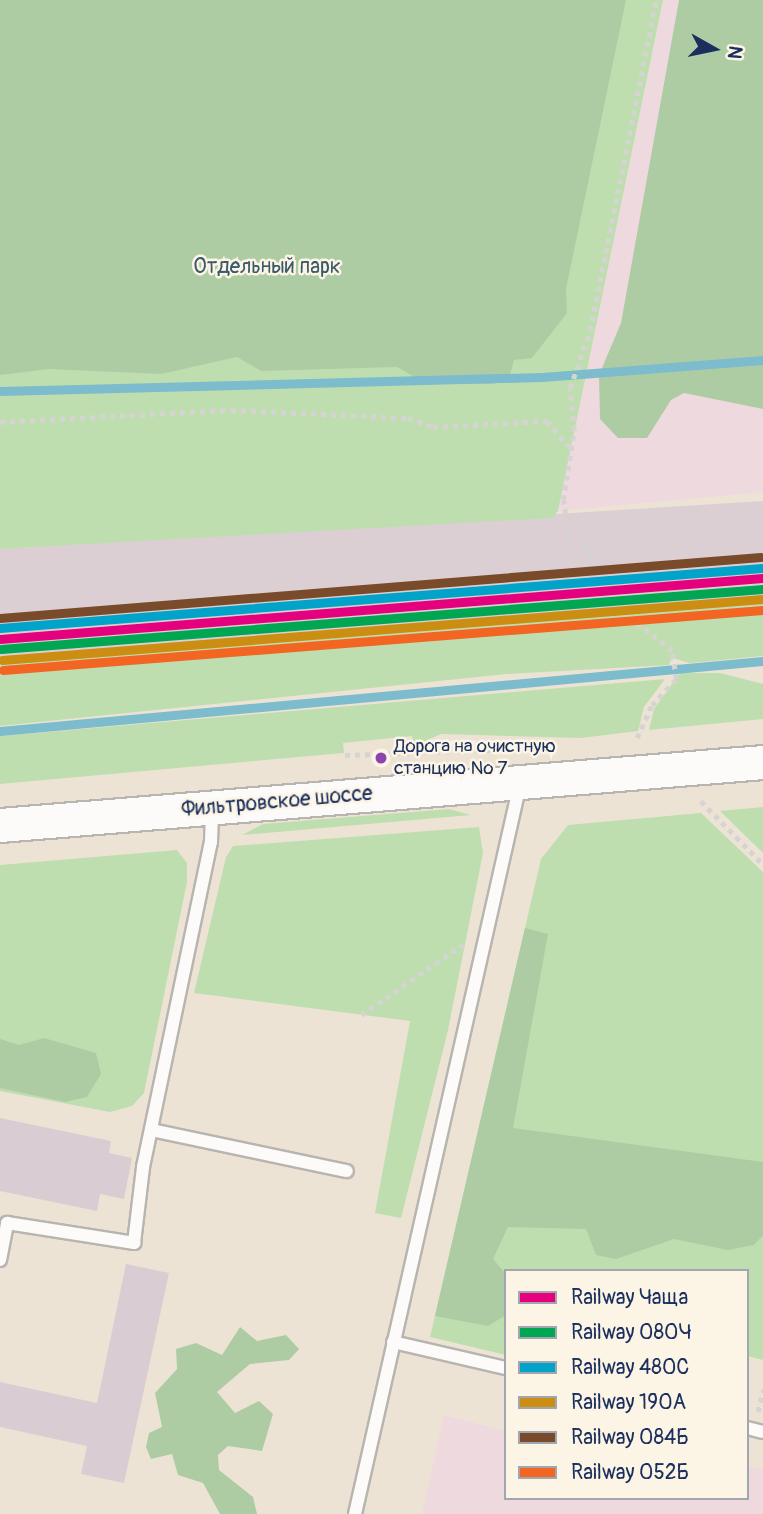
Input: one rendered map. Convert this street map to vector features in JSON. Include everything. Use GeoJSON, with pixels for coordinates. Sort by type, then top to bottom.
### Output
{"type":"FeatureCollection","features":[{"type":"Feature","properties":{"kind":"main road","name":"Фильтровское шоссе"},"geometry":{"type":"LineString","coordinates":[[0,825],[763,762]]}},
{"type":"Feature","properties":{"kind":"lane"},"geometry":{"type":"LineString","coordinates":[[355,1514],[490,926],[520,780]]}},
{"type":"Feature","properties":{"kind":"lane"},"geometry":{"type":"LineString","coordinates":[[0,1261],[7,1223],[134,1243],[152,1130],[211,842],[213,807]]}},
{"type":"Feature","properties":{"kind":"lane"},"geometry":{"type":"LineString","coordinates":[[152,1130],[347,1171]]}},
{"type":"Feature","properties":{"kind":"lane"},"geometry":{"type":"LineString","coordinates":[[393,1342],[504,1368]]}},
{"type":"Feature","properties":{"kind":"path"},"geometry":{"type":"LineString","coordinates":[[629,740],[642,737],[652,705],[676,679],[675,660],[647,625],[613,604],[587,548],[568,534],[563,500],[571,447],[570,388],[575,359],[590,331],[656,0]]}},
{"type":"Feature","properties":{"kind":"path"},"geometry":{"type":"LineString","coordinates":[[0,422],[231,410],[408,418],[433,427],[547,421],[571,447]]}},
{"type":"Feature","properties":{"kind":"path"},"geometry":{"type":"LineString","coordinates":[[345,755],[497,750]]}},
{"type":"Feature","properties":{"kind":"path"},"geometry":{"type":"LineString","coordinates":[[701,802],[763,864]]}},
{"type":"Feature","properties":{"kind":"path"},"geometry":{"type":"LineString","coordinates":[[361,1015],[490,926]]}},
{"type":"Feature","properties":{"kind":"path"},"geometry":{"type":"LineString","coordinates":[[757,1414],[763,1390]]}},
{"type":"Feature","properties":{"kind":"shaded area"},"geometry":{"type":"Polygon","coordinates":[[[663,0],[763,0],[763,492],[558,511],[663,0]]]}},
{"type":"Feature","properties":{"kind":"shaded area"},"geometry":{"type":"Polygon","coordinates":[[[763,501],[763,637],[242,641],[0,663],[0,549],[763,501]]]}},
{"type":"Feature","properties":{"kind":"shaded area"},"geometry":{"type":"Polygon","coordinates":[[[444,1415],[504,1430],[504,1500],[749,1500],[749,1466],[763,1470],[763,1514],[422,1514],[444,1415]]]}},
{"type":"Feature","properties":{"kind":"green space","name":"Отдельный парк"},"geometry":{"type":"Polygon","coordinates":[[[0,0],[663,0],[558,511],[552,518],[0,549],[0,0]]]}},
{"type":"Feature","properties":{"kind":"green space","name":"Отдельный парк"},"geometry":{"type":"Polygon","coordinates":[[[0,0],[626,0],[566,289],[567,313],[532,358],[514,360],[510,375],[494,384],[427,384],[397,367],[261,371],[237,357],[161,374],[49,369],[0,375],[0,0]]]}},
{"type":"Feature","properties":{"kind":"green space"},"geometry":{"type":"Polygon","coordinates":[[[679,0],[763,0],[763,409],[684,393],[671,400],[647,438],[618,438],[600,419],[599,375],[621,323],[679,0]]]}},
{"type":"Feature","properties":{"kind":"green space"},"geometry":{"type":"Polygon","coordinates":[[[763,595],[763,656],[690,663],[672,658],[669,665],[507,674],[0,726],[0,663],[407,632],[763,595]]]}},
{"type":"Feature","properties":{"kind":"green space"},"geometry":{"type":"Polygon","coordinates":[[[680,673],[720,673],[763,684],[763,719],[649,730],[654,709],[680,673]]]}},
{"type":"Feature","properties":{"kind":"green space"},"geometry":{"type":"Polygon","coordinates":[[[665,679],[644,707],[638,731],[581,738],[441,734],[414,746],[412,736],[343,743],[344,753],[0,784],[0,736],[665,679]]]}},
{"type":"Feature","properties":{"kind":"green space"},"geometry":{"type":"Polygon","coordinates":[[[763,807],[763,853],[720,811],[763,807]]]}},
{"type":"Feature","properties":{"kind":"green space"},"geometry":{"type":"Polygon","coordinates":[[[449,809],[471,815],[242,835],[263,824],[449,809]]]}},
{"type":"Feature","properties":{"kind":"green space"},"geometry":{"type":"Polygon","coordinates":[[[701,813],[763,872],[763,1360],[749,1356],[749,1269],[504,1269],[504,1355],[430,1337],[541,859],[568,825],[701,813]]]}},
{"type":"Feature","properties":{"kind":"green space"},"geometry":{"type":"Polygon","coordinates":[[[479,827],[483,853],[448,1030],[401,1218],[375,1213],[410,1021],[194,993],[226,857],[233,846],[479,827]]]}},
{"type":"Feature","properties":{"kind":"green space"},"geometry":{"type":"Polygon","coordinates":[[[177,850],[187,863],[187,882],[144,1093],[132,1106],[110,1112],[0,1091],[0,865],[177,850]]]}},
{"type":"Feature","properties":{"kind":"green space"},"geometry":{"type":"Polygon","coordinates":[[[525,928],[548,934],[513,1128],[763,1162],[763,1235],[754,1245],[728,1250],[674,1239],[616,1259],[596,1255],[586,1229],[508,1227],[493,1259],[504,1272],[504,1316],[488,1326],[435,1316],[525,928]]]}},
{"type":"Feature","properties":{"kind":"green space"},"geometry":{"type":"Polygon","coordinates":[[[44,1038],[96,1053],[101,1074],[87,1097],[65,1102],[0,1088],[0,1039],[19,1045],[44,1038]]]}},
{"type":"Feature","properties":{"kind":"green space"},"geometry":{"type":"Polygon","coordinates":[[[240,1327],[257,1341],[286,1335],[299,1349],[289,1360],[250,1364],[217,1392],[235,1413],[259,1401],[273,1414],[262,1451],[228,1446],[218,1455],[219,1470],[253,1497],[257,1514],[220,1514],[203,1483],[178,1475],[172,1454],[151,1459],[146,1447],[149,1433],[162,1427],[155,1393],[177,1369],[176,1349],[196,1343],[222,1355],[240,1327]]]}},
{"type":"Feature","properties":{"kind":"building"},"geometry":{"type":"Polygon","coordinates":[[[0,1118],[111,1141],[109,1153],[132,1158],[124,1199],[100,1194],[97,1211],[0,1191],[0,1118]]]}},
{"type":"Feature","properties":{"kind":"building"},"geometry":{"type":"Polygon","coordinates":[[[126,1264],[169,1273],[124,1483],[81,1474],[87,1446],[0,1427],[0,1382],[97,1403],[126,1264]]]}},
{"type":"Feature","properties":{"kind":"waterway"},"geometry":{"type":"LineString","coordinates":[[0,391],[542,377],[763,360]]}},
{"type":"Feature","properties":{"kind":"waterway"},"geometry":{"type":"LineString","coordinates":[[0,731],[763,661]]}},
{"type":"Feature","properties":{"kind":"rail line","name":"084Б"},"geometry":{"type":"LineString","coordinates":[[0,618],[761,557]]}},
{"type":"Feature","properties":{"kind":"rail line","name":"480С"},"geometry":{"type":"LineString","coordinates":[[0,628],[762,568]]}},
{"type":"Feature","properties":{"kind":"rail line","name":"Чаща"},"geometry":{"type":"LineString","coordinates":[[0,639],[763,578]]}},
{"type":"Feature","properties":{"kind":"rail line","name":"080Ч"},"geometry":{"type":"LineString","coordinates":[[1,649],[763,589]]}},
{"type":"Feature","properties":{"kind":"rail line","name":"190А"},"geometry":{"type":"LineString","coordinates":[[2,660],[763,599]]}},
{"type":"Feature","properties":{"kind":"rail line","name":"052Б"},"geometry":{"type":"LineString","coordinates":[[3,670],[763,610]]}},
{"type":"Feature","properties":{"kind":"place","name":"Дорога на очистную станцию № 7"},"geometry":{"type":"Point","coordinates":[381,758]}}]}
